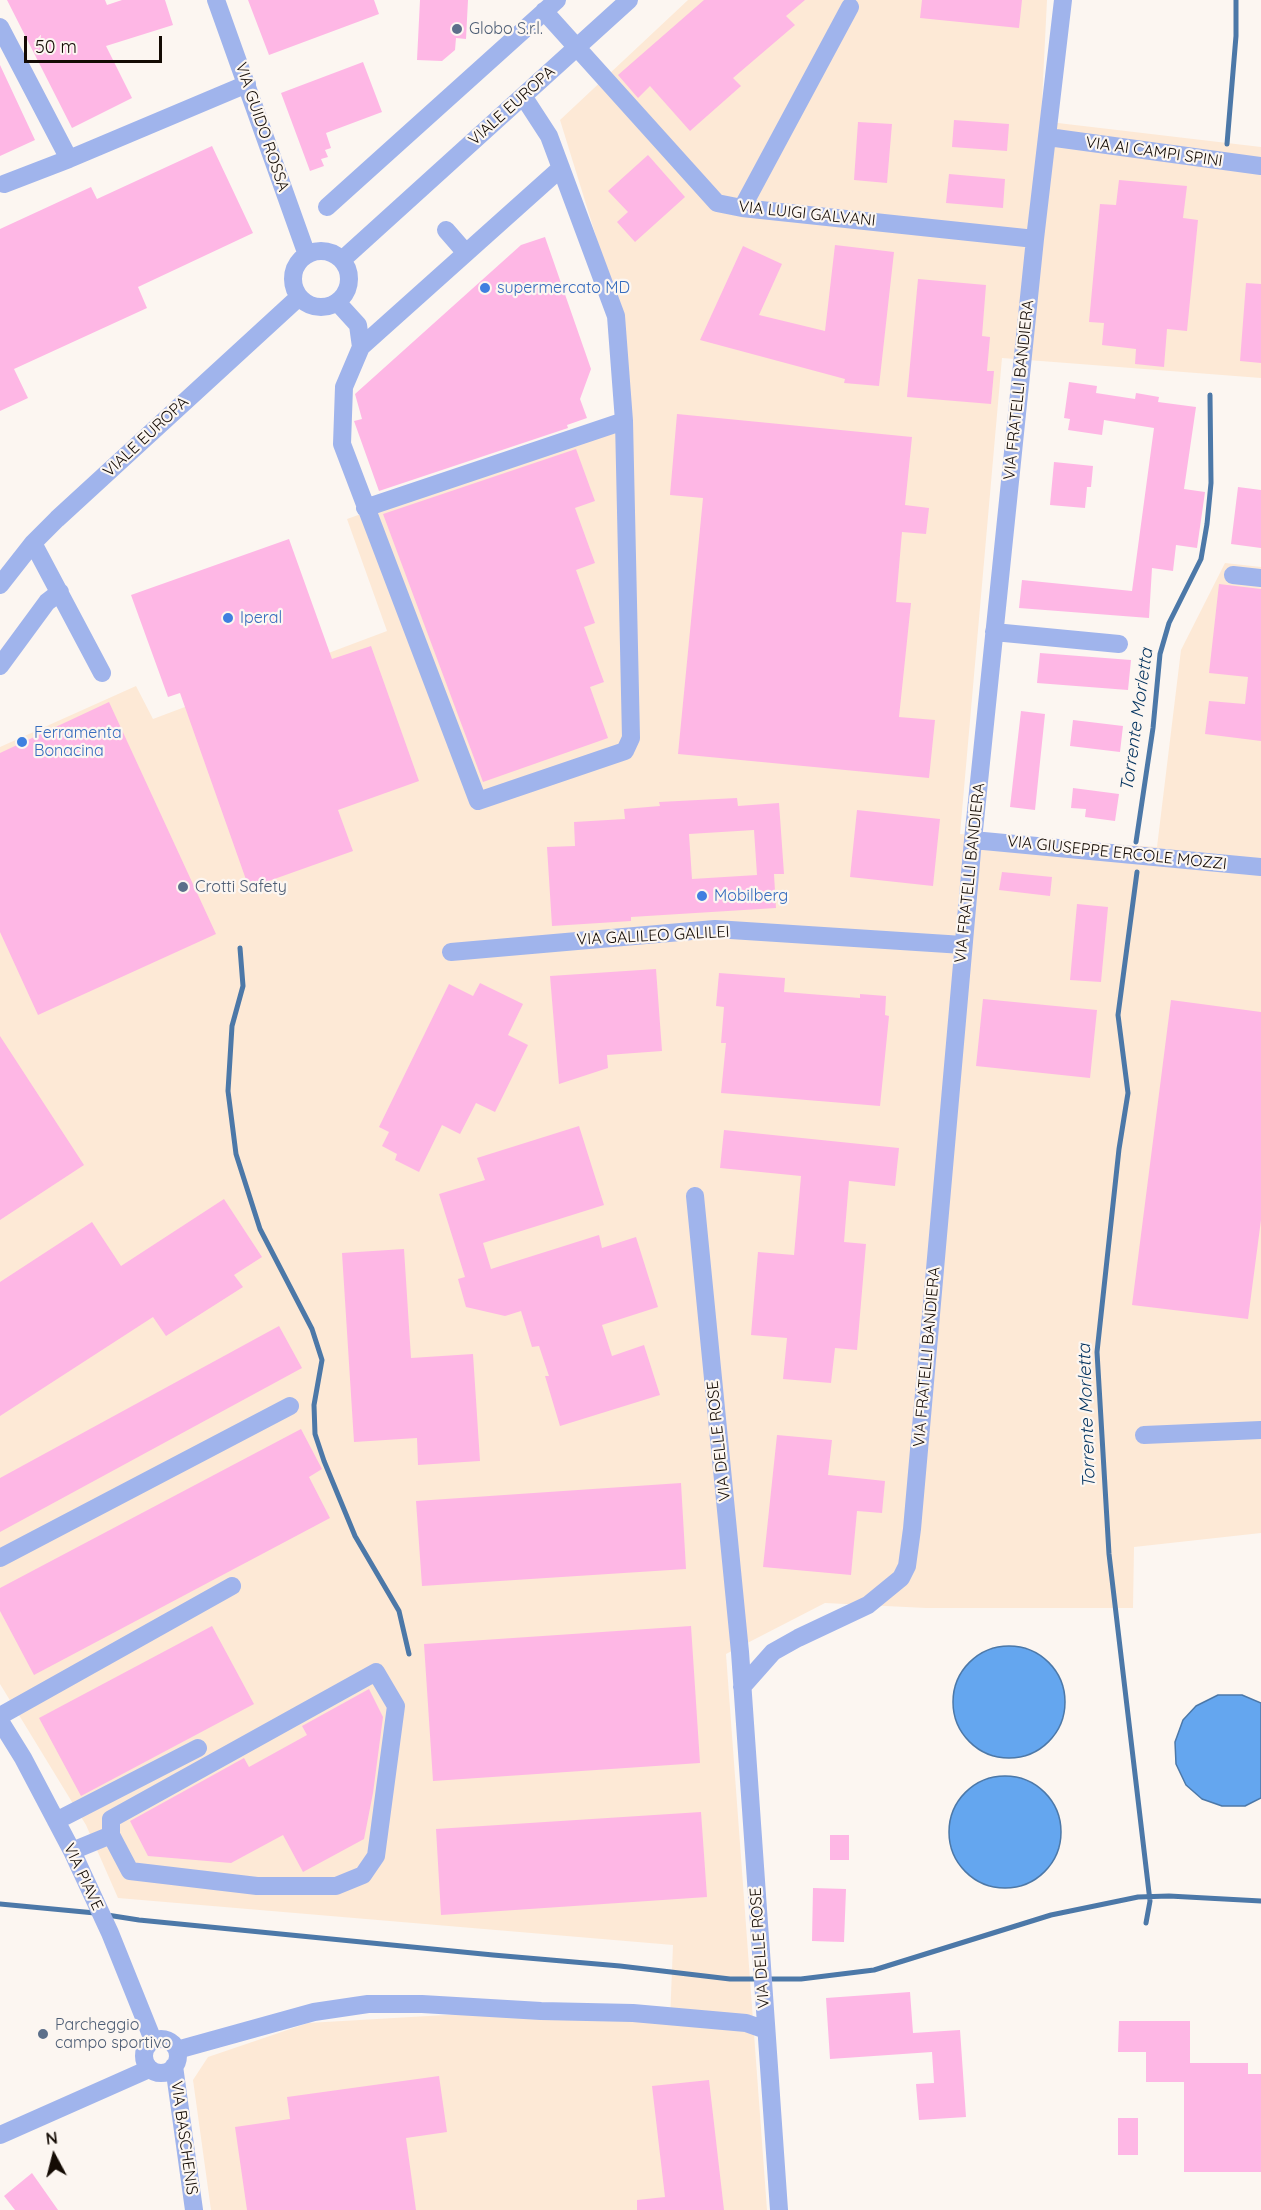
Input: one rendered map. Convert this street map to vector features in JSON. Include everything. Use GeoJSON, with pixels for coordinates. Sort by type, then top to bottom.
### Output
{"type":"FeatureCollection","features":[{"type":"Feature","properties":{"kind":"street","name":"VIA GUIDO ROSSA"},"geometry":{"type":"LineString","coordinates":[[216,0],[248,84],[307,255]]}},
{"type":"Feature","properties":{"kind":"street","name":"VIALE EUROPA"},"geometry":{"type":"LineString","coordinates":[[342,260],[629,0]]}},
{"type":"Feature","properties":{"kind":"street","name":"VIA FRATELLI BANDIERA"},"geometry":{"type":"LineString","coordinates":[[742,1687],[773,1652],[868,1605],[901,1578],[907,1566],[973,840],[1035,239],[1063,0]]}},
{"type":"Feature","properties":{"kind":"street"},"geometry":{"type":"LineString","coordinates":[[327,207],[551,6]]}},
{"type":"Feature","properties":{"kind":"street","name":"VIA LUIGI GALVANI"},"geometry":{"type":"LineString","coordinates":[[551,6],[577,48],[717,203],[742,208],[1035,239]]}},
{"type":"Feature","properties":{"kind":"street"},"geometry":{"type":"LineString","coordinates":[[742,208],[850,7]]}},
{"type":"Feature","properties":{"kind":"street"},"geometry":{"type":"LineString","coordinates":[[0,27],[69,159]]}},
{"type":"Feature","properties":{"kind":"street"},"geometry":{"type":"LineString","coordinates":[[4,184],[248,84]]}},
{"type":"Feature","properties":{"kind":"street"},"geometry":{"type":"LineString","coordinates":[[523,96],[549,136],[561,168],[616,316],[624,421],[631,738],[625,751],[478,801],[342,444],[344,387],[361,347],[561,168]]}},
{"type":"Feature","properties":{"kind":"street","name":"VIA AI CAMPI SPINI"},"geometry":{"type":"LineString","coordinates":[[1048,137],[1261,166]]}},
{"type":"Feature","properties":{"kind":"street"},"geometry":{"type":"LineString","coordinates":[[446,230],[466,254]]}},
{"type":"Feature","properties":{"kind":"street"},"geometry":{"type":"LineString","coordinates":[[326,251],[342,260],[347,268],[348,287],[344,296],[337,302],[321,307],[313,306],[299,297],[295,291],[293,278],[297,264],[307,255],[326,251]]}},
{"type":"Feature","properties":{"kind":"street","name":"VIALE EUROPA"},"geometry":{"type":"LineString","coordinates":[[0,585],[33,543],[299,297]]}},
{"type":"Feature","properties":{"kind":"street"},"geometry":{"type":"LineString","coordinates":[[337,302],[358,326],[361,347]]}},
{"type":"Feature","properties":{"kind":"street"},"geometry":{"type":"LineString","coordinates":[[365,508],[624,421]]}},
{"type":"Feature","properties":{"kind":"street"},"geometry":{"type":"LineString","coordinates":[[33,543],[102,673]]}},
{"type":"Feature","properties":{"kind":"street"},"geometry":{"type":"LineString","coordinates":[[1233,575],[1261,579]]}},
{"type":"Feature","properties":{"kind":"street"},"geometry":{"type":"LineString","coordinates":[[0,666],[47,602],[60,592]]}},
{"type":"Feature","properties":{"kind":"street"},"geometry":{"type":"LineString","coordinates":[[994,632],[1119,644]]}},
{"type":"Feature","properties":{"kind":"street","name":"VIA GIUSEPPE ERCOLE MOZZI"},"geometry":{"type":"LineString","coordinates":[[973,840],[1261,867]]}},
{"type":"Feature","properties":{"kind":"street","name":"VIA GALILEO GALILEI"},"geometry":{"type":"LineString","coordinates":[[451,952],[715,929],[963,945]]}},
{"type":"Feature","properties":{"kind":"street","name":"VIA DELLE ROSE"},"geometry":{"type":"LineString","coordinates":[[695,1196],[742,1687],[779,2210]]}},
{"type":"Feature","properties":{"kind":"street"},"geometry":{"type":"LineString","coordinates":[[0,1558],[290,1406]]}},
{"type":"Feature","properties":{"kind":"street"},"geometry":{"type":"LineString","coordinates":[[1144,1435],[1261,1430]]}},
{"type":"Feature","properties":{"kind":"street"},"geometry":{"type":"LineString","coordinates":[[0,1716],[232,1586]]}},
{"type":"Feature","properties":{"kind":"street"},"geometry":{"type":"LineString","coordinates":[[376,1672],[396,1706],[376,1856],[363,1875],[336,1886],[256,1886],[130,1871],[111,1835],[111,1819],[376,1672]]}},
{"type":"Feature","properties":{"kind":"street","name":"VIA PIAVE"},"geometry":{"type":"LineString","coordinates":[[0,1721],[23,1758],[72,1851],[110,1934],[153,2040]]}},
{"type":"Feature","properties":{"kind":"street"},"geometry":{"type":"LineString","coordinates":[[56,1821],[198,1748]]}},
{"type":"Feature","properties":{"kind":"street"},"geometry":{"type":"LineString","coordinates":[[72,1851],[111,1835]]}},
{"type":"Feature","properties":{"kind":"street"},"geometry":{"type":"LineString","coordinates":[[176,2058],[174,2045],[165,2039],[148,2043],[143,2054],[149,2069],[165,2073],[176,2058],[314,2012],[368,2004],[422,2004],[541,2011],[633,2013],[746,2023],[766,2030]]}},
{"type":"Feature","properties":{"kind":"street","name":"VIA BASCHENIS"},"geometry":{"type":"LineString","coordinates":[[176,2058],[194,2210]]}},
{"type":"Feature","properties":{"kind":"street"},"geometry":{"type":"LineString","coordinates":[[0,2135],[149,2069]]}},
{"type":"Feature","properties":{"kind":"shaded area"},"geometry":{"type":"Polygon","coordinates":[[[688,0],[1047,0],[1041,121],[1261,147],[1261,378],[1002,358],[960,834],[1157,847],[1181,650],[1225,563],[1261,567],[1261,1533],[1134,1547],[1133,1608],[926,1608],[825,1603],[726,1654],[767,2210],[211,2210],[193,2080],[208,2057],[308,2023],[480,2013],[670,2020],[673,1945],[118,1898],[86,1825],[0,1684],[0,747],[136,686],[153,719],[387,631],[347,519],[629,418],[624,327],[560,120],[688,0]]]}},
{"type":"Feature","properties":{"kind":"water"},"geometry":{"type":"Polygon","coordinates":[[[1009,1646],[1030,1650],[1049,1662],[1061,1681],[1065,1702],[1061,1723],[1049,1742],[1030,1754],[1009,1758],[988,1754],[969,1742],[957,1723],[953,1702],[957,1681],[969,1662],[988,1650],[1009,1646]]]}},
{"type":"Feature","properties":{"kind":"water"},"geometry":{"type":"Polygon","coordinates":[[[1218,1695],[1242,1695],[1261,1703],[1261,1798],[1245,1806],[1222,1806],[1202,1799],[1186,1785],[1176,1764],[1175,1742],[1183,1720],[1196,1706],[1218,1695]]]}},
{"type":"Feature","properties":{"kind":"water"},"geometry":{"type":"Polygon","coordinates":[[[1005,1776],[1026,1780],[1045,1792],[1057,1811],[1061,1832],[1057,1853],[1045,1872],[1026,1884],[1005,1888],[984,1884],[965,1872],[953,1853],[949,1832],[953,1811],[965,1792],[984,1780],[1005,1776]]]}},
{"type":"Feature","properties":{"kind":"building"},"geometry":{"type":"Polygon","coordinates":[[[7,0],[105,0],[107,5],[122,0],[165,0],[173,25],[106,46],[132,98],[72,128],[7,0]]]}},
{"type":"Feature","properties":{"kind":"building"},"geometry":{"type":"Polygon","coordinates":[[[248,0],[374,0],[379,14],[269,55],[248,0]]]}},
{"type":"Feature","properties":{"kind":"building"},"geometry":{"type":"Polygon","coordinates":[[[420,0],[468,0],[466,39],[456,38],[455,50],[442,61],[417,60],[420,0]]]}},
{"type":"Feature","properties":{"kind":"building"},"geometry":{"type":"Polygon","coordinates":[[[704,0],[805,0],[786,16],[795,25],[733,78],[741,86],[690,131],[650,86],[638,98],[618,75],[704,0]]]}},
{"type":"Feature","properties":{"kind":"building"},"geometry":{"type":"Polygon","coordinates":[[[922,0],[1022,0],[1019,28],[920,18],[922,0]]]}},
{"type":"Feature","properties":{"kind":"building"},"geometry":{"type":"Polygon","coordinates":[[[363,62],[382,112],[326,133],[331,148],[325,150],[328,157],[321,159],[324,166],[310,171],[281,93],[363,62]]]}},
{"type":"Feature","properties":{"kind":"building"},"geometry":{"type":"Polygon","coordinates":[[[0,65],[35,140],[0,156],[0,65]]]}},
{"type":"Feature","properties":{"kind":"building"},"geometry":{"type":"Polygon","coordinates":[[[954,120],[1009,124],[1007,151],[952,147],[954,120]]]}},
{"type":"Feature","properties":{"kind":"building"},"geometry":{"type":"Polygon","coordinates":[[[858,122],[892,124],[887,183],[854,180],[858,122]]]}},
{"type":"Feature","properties":{"kind":"building"},"geometry":{"type":"Polygon","coordinates":[[[212,146],[253,233],[138,287],[147,308],[14,369],[28,398],[0,411],[0,229],[91,187],[97,199],[212,146]]]}},
{"type":"Feature","properties":{"kind":"building"},"geometry":{"type":"Polygon","coordinates":[[[648,155],[685,197],[635,242],[617,222],[628,212],[608,191],[648,155]]]}},
{"type":"Feature","properties":{"kind":"building"},"geometry":{"type":"Polygon","coordinates":[[[949,174],[1005,179],[1003,208],[946,203],[949,174]]]}},
{"type":"Feature","properties":{"kind":"building"},"geometry":{"type":"Polygon","coordinates":[[[1119,180],[1187,186],[1183,218],[1198,220],[1187,331],[1167,329],[1164,367],[1135,364],[1136,349],[1102,345],[1104,323],[1089,322],[1100,204],[1116,205],[1119,180]]]}},
{"type":"Feature","properties":{"kind":"building"},"geometry":{"type":"Polygon","coordinates":[[[545,237],[591,369],[580,399],[587,418],[567,425],[568,428],[379,491],[354,421],[362,419],[355,394],[521,245],[545,237]]]}},
{"type":"Feature","properties":{"kind":"building"},"geometry":{"type":"Polygon","coordinates":[[[835,245],[894,252],[879,386],[844,383],[845,379],[700,340],[743,246],[782,264],[759,315],[825,331],[835,245]]]}},
{"type":"Feature","properties":{"kind":"building"},"geometry":{"type":"Polygon","coordinates":[[[918,279],[986,285],[982,336],[990,337],[987,371],[994,371],[991,404],[907,397],[918,279]]]}},
{"type":"Feature","properties":{"kind":"building"},"geometry":{"type":"Polygon","coordinates":[[[1246,283],[1261,284],[1261,363],[1240,361],[1246,283]]]}},
{"type":"Feature","properties":{"kind":"building"},"geometry":{"type":"Polygon","coordinates":[[[1069,382],[1097,386],[1096,393],[1135,399],[1136,393],[1159,397],[1158,402],[1196,407],[1184,489],[1205,492],[1197,548],[1176,545],[1173,571],[1152,568],[1149,618],[1019,608],[1022,580],[1132,591],[1154,428],[1104,420],[1102,435],[1068,430],[1070,419],[1064,418],[1069,382]]]}},
{"type":"Feature","properties":{"kind":"building"},"geometry":{"type":"Polygon","coordinates":[[[677,414],[912,437],[905,505],[929,508],[926,534],[902,532],[896,602],[911,603],[899,717],[935,720],[929,778],[678,754],[703,498],[670,495],[677,414]]]}},
{"type":"Feature","properties":{"kind":"building"},"geometry":{"type":"Polygon","coordinates":[[[576,449],[595,501],[575,508],[595,563],[576,570],[595,623],[584,627],[604,682],[590,687],[608,738],[483,782],[383,514],[576,449]]]}},
{"type":"Feature","properties":{"kind":"building"},"geometry":{"type":"Polygon","coordinates":[[[1054,462],[1093,466],[1091,487],[1087,487],[1085,508],[1050,505],[1054,462]]]}},
{"type":"Feature","properties":{"kind":"building"},"geometry":{"type":"Polygon","coordinates":[[[1238,487],[1261,490],[1261,548],[1231,544],[1238,487]]]}},
{"type":"Feature","properties":{"kind":"building"},"geometry":{"type":"Polygon","coordinates":[[[289,539],[332,659],[371,646],[419,781],[338,810],[353,851],[249,888],[180,693],[168,697],[131,595],[289,539]]]}},
{"type":"Feature","properties":{"kind":"building"},"geometry":{"type":"Polygon","coordinates":[[[1219,584],[1261,589],[1261,741],[1205,734],[1209,701],[1245,704],[1248,677],[1209,673],[1219,584]]]}},
{"type":"Feature","properties":{"kind":"building"},"geometry":{"type":"Polygon","coordinates":[[[1040,653],[1131,660],[1128,690],[1037,683],[1040,653]]]}},
{"type":"Feature","properties":{"kind":"building"},"geometry":{"type":"Polygon","coordinates":[[[109,702],[216,934],[38,1015],[0,932],[0,753],[109,702]]]}},
{"type":"Feature","properties":{"kind":"building"},"geometry":{"type":"Polygon","coordinates":[[[1021,711],[1045,714],[1035,810],[1010,807],[1021,711]]]}},
{"type":"Feature","properties":{"kind":"building"},"geometry":{"type":"Polygon","coordinates":[[[1073,720],[1123,726],[1120,752],[1070,746],[1073,720]]]}},
{"type":"Feature","properties":{"kind":"building"},"geometry":{"type":"Polygon","coordinates":[[[1073,788],[1119,794],[1115,821],[1085,817],[1086,809],[1071,808],[1073,788]]]}},
{"type":"Feature","properties":{"kind":"building"},"geometry":{"type":"Polygon","coordinates":[[[737,798],[738,806],[779,803],[784,874],[774,874],[776,908],[631,917],[631,921],[552,926],[547,847],[575,846],[574,822],[625,819],[624,809],[660,806],[659,802],[737,798]],[[754,830],[689,834],[692,879],[757,875],[754,830]]]}},
{"type":"Feature","properties":{"kind":"building"},"geometry":{"type":"Polygon","coordinates":[[[857,810],[940,819],[933,886],[850,877],[857,810]]]}},
{"type":"Feature","properties":{"kind":"building"},"geometry":{"type":"Polygon","coordinates":[[[1002,872],[1052,877],[1050,896],[999,890],[1002,872]]]}},
{"type":"Feature","properties":{"kind":"building"},"geometry":{"type":"Polygon","coordinates":[[[1077,904],[1108,907],[1101,982],[1070,980],[1077,904]]]}},
{"type":"Feature","properties":{"kind":"building"},"geometry":{"type":"Polygon","coordinates":[[[656,969],[662,1051],[607,1055],[608,1068],[559,1084],[550,976],[656,969]]]}},
{"type":"Feature","properties":{"kind":"building"},"geometry":{"type":"Polygon","coordinates":[[[719,973],[785,978],[784,992],[860,998],[860,994],[886,996],[885,1015],[889,1016],[880,1106],[721,1093],[726,1043],[721,1043],[724,1007],[716,1006],[719,973]]]}},
{"type":"Feature","properties":{"kind":"building"},"geometry":{"type":"Polygon","coordinates":[[[480,983],[523,1004],[508,1035],[528,1045],[495,1112],[476,1103],[460,1134],[442,1125],[419,1172],[395,1160],[397,1154],[382,1146],[389,1132],[379,1127],[449,984],[473,996],[480,983]]]}},
{"type":"Feature","properties":{"kind":"building"},"geometry":{"type":"Polygon","coordinates":[[[983,999],[1097,1010],[1090,1078],[976,1066],[983,999]]]}},
{"type":"Feature","properties":{"kind":"building"},"geometry":{"type":"Polygon","coordinates":[[[1171,1000],[1261,1012],[1261,1220],[1248,1319],[1132,1305],[1171,1000]]]}},
{"type":"Feature","properties":{"kind":"building"},"geometry":{"type":"Polygon","coordinates":[[[0,1036],[84,1165],[0,1220],[0,1036]]]}},
{"type":"Feature","properties":{"kind":"building"},"geometry":{"type":"Polygon","coordinates":[[[579,1126],[604,1205],[483,1243],[491,1269],[599,1235],[602,1248],[636,1237],[658,1307],[602,1325],[612,1356],[644,1345],[660,1395],[560,1426],[545,1376],[549,1376],[539,1346],[532,1347],[521,1311],[505,1316],[466,1307],[458,1279],[465,1277],[439,1194],[485,1180],[477,1158],[579,1126]]]}},
{"type":"Feature","properties":{"kind":"building"},"geometry":{"type":"Polygon","coordinates":[[[724,1130],[899,1148],[895,1186],[849,1181],[844,1242],[866,1244],[857,1350],[835,1348],[831,1383],[783,1379],[787,1338],[751,1335],[758,1252],[794,1255],[801,1176],[720,1168],[724,1130]]]}},
{"type":"Feature","properties":{"kind":"building"},"geometry":{"type":"Polygon","coordinates":[[[224,1199],[262,1257],[234,1275],[243,1287],[166,1336],[153,1317],[0,1416],[0,1282],[92,1222],[121,1266],[224,1199]]]}},
{"type":"Feature","properties":{"kind":"building"},"geometry":{"type":"Polygon","coordinates":[[[404,1249],[411,1358],[473,1354],[480,1461],[418,1465],[417,1438],[354,1442],[342,1253],[404,1249]]]}},
{"type":"Feature","properties":{"kind":"building"},"geometry":{"type":"Polygon","coordinates":[[[279,1326],[302,1368],[0,1532],[0,1478],[279,1326]]]}},
{"type":"Feature","properties":{"kind":"building"},"geometry":{"type":"Polygon","coordinates":[[[301,1429],[322,1469],[309,1477],[330,1518],[34,1675],[0,1611],[0,1588],[301,1429]]]}},
{"type":"Feature","properties":{"kind":"building"},"geometry":{"type":"Polygon","coordinates":[[[777,1435],[832,1440],[828,1475],[885,1481],[882,1513],[857,1511],[851,1575],[763,1567],[777,1435]]]}},
{"type":"Feature","properties":{"kind":"building"},"geometry":{"type":"Polygon","coordinates":[[[681,1483],[686,1569],[422,1586],[416,1501],[681,1483]]]}},
{"type":"Feature","properties":{"kind":"building"},"geometry":{"type":"Polygon","coordinates":[[[212,1626],[254,1704],[81,1796],[39,1718],[212,1626]]]}},
{"type":"Feature","properties":{"kind":"building"},"geometry":{"type":"Polygon","coordinates":[[[691,1626],[700,1763],[433,1781],[424,1644],[691,1626]]]}},
{"type":"Feature","properties":{"kind":"building"},"geometry":{"type":"Polygon","coordinates":[[[369,1689],[383,1717],[373,1793],[364,1839],[303,1872],[283,1835],[231,1863],[148,1856],[130,1821],[244,1758],[249,1767],[307,1735],[302,1726],[369,1689]]]}},
{"type":"Feature","properties":{"kind":"building"},"geometry":{"type":"Polygon","coordinates":[[[701,1812],[707,1897],[441,1915],[436,1829],[701,1812]]]}},
{"type":"Feature","properties":{"kind":"building"},"geometry":{"type":"Polygon","coordinates":[[[830,1835],[849,1835],[849,1860],[830,1860],[830,1835]]]}},
{"type":"Feature","properties":{"kind":"building"},"geometry":{"type":"Polygon","coordinates":[[[813,1888],[846,1889],[844,1942],[812,1941],[813,1888]]]}},
{"type":"Feature","properties":{"kind":"building"},"geometry":{"type":"Polygon","coordinates":[[[910,1992],[913,2033],[960,2030],[966,2117],[919,2120],[916,2084],[934,2083],[932,2052],[830,2059],[826,1998],[910,1992]]]}},
{"type":"Feature","properties":{"kind":"building"},"geometry":{"type":"Polygon","coordinates":[[[1119,2021],[1190,2021],[1190,2063],[1248,2063],[1248,2074],[1261,2074],[1261,2172],[1184,2172],[1184,2082],[1146,2082],[1146,2052],[1118,2052],[1119,2021]]]}},
{"type":"Feature","properties":{"kind":"building"},"geometry":{"type":"Polygon","coordinates":[[[439,2076],[447,2132],[406,2138],[416,2210],[247,2210],[235,2127],[290,2119],[287,2097],[439,2076]]]}},
{"type":"Feature","properties":{"kind":"building"},"geometry":{"type":"Polygon","coordinates":[[[709,2080],[724,2210],[637,2210],[637,2200],[665,2197],[652,2086],[709,2080]]]}},
{"type":"Feature","properties":{"kind":"building"},"geometry":{"type":"Polygon","coordinates":[[[1118,2118],[1138,2118],[1138,2155],[1118,2155],[1118,2118]]]}},
{"type":"Feature","properties":{"kind":"building"},"geometry":{"type":"Polygon","coordinates":[[[32,2173],[58,2210],[15,2210],[4,2196],[32,2173]]]}},
{"type":"Feature","properties":{"kind":"waterway","name":"Torrente Morletta"},"geometry":{"type":"LineString","coordinates":[[1227,144],[1236,36],[1236,0]]}},
{"type":"Feature","properties":{"kind":"waterway","name":"Torrente Morletta"},"geometry":{"type":"LineString","coordinates":[[1136,842],[1153,728],[1160,654],[1169,623],[1201,559],[1207,524],[1211,483],[1210,395]]}},
{"type":"Feature","properties":{"kind":"waterway","name":"Torrente Morletta"},"geometry":{"type":"LineString","coordinates":[[1137,872],[1118,1015],[1128,1093],[1119,1149],[1097,1352],[1109,1554],[1150,1901],[1146,1923]]}},
{"type":"Feature","properties":{"kind":"waterway"},"geometry":{"type":"LineString","coordinates":[[240,948],[243,986],[232,1026],[228,1091],[236,1154],[260,1229],[312,1329],[322,1360],[314,1405],[315,1434],[324,1461],[355,1536],[399,1611],[409,1654]]}},
{"type":"Feature","properties":{"kind":"waterway"},"geometry":{"type":"LineString","coordinates":[[107,1915],[730,1979],[801,1979],[874,1970],[1051,1915],[1138,1897],[1169,1896],[1261,1901]]}},
{"type":"Feature","properties":{"kind":"waterway"},"geometry":{"type":"LineString","coordinates":[[0,1904],[95,1913]]}},
{"type":"Feature","properties":{"kind":"place","name":"Globo S.r.l."},"geometry":{"type":"Point","coordinates":[457,29]}},
{"type":"Feature","properties":{"kind":"place","name":"supermercato MD"},"geometry":{"type":"Point","coordinates":[485,288]}},
{"type":"Feature","properties":{"kind":"place","name":"Iperal"},"geometry":{"type":"Point","coordinates":[228,618]}},
{"type":"Feature","properties":{"kind":"place","name":"Ferramenta Bonacina"},"geometry":{"type":"Point","coordinates":[22,742]}},
{"type":"Feature","properties":{"kind":"place","name":"Crotti Safety"},"geometry":{"type":"Point","coordinates":[183,887]}},
{"type":"Feature","properties":{"kind":"place","name":"Mobilberg"},"geometry":{"type":"Point","coordinates":[702,896]}},
{"type":"Feature","properties":{"kind":"place","name":"Parcheggio campo sportivo"},"geometry":{"type":"Point","coordinates":[43,2034]}}]}
